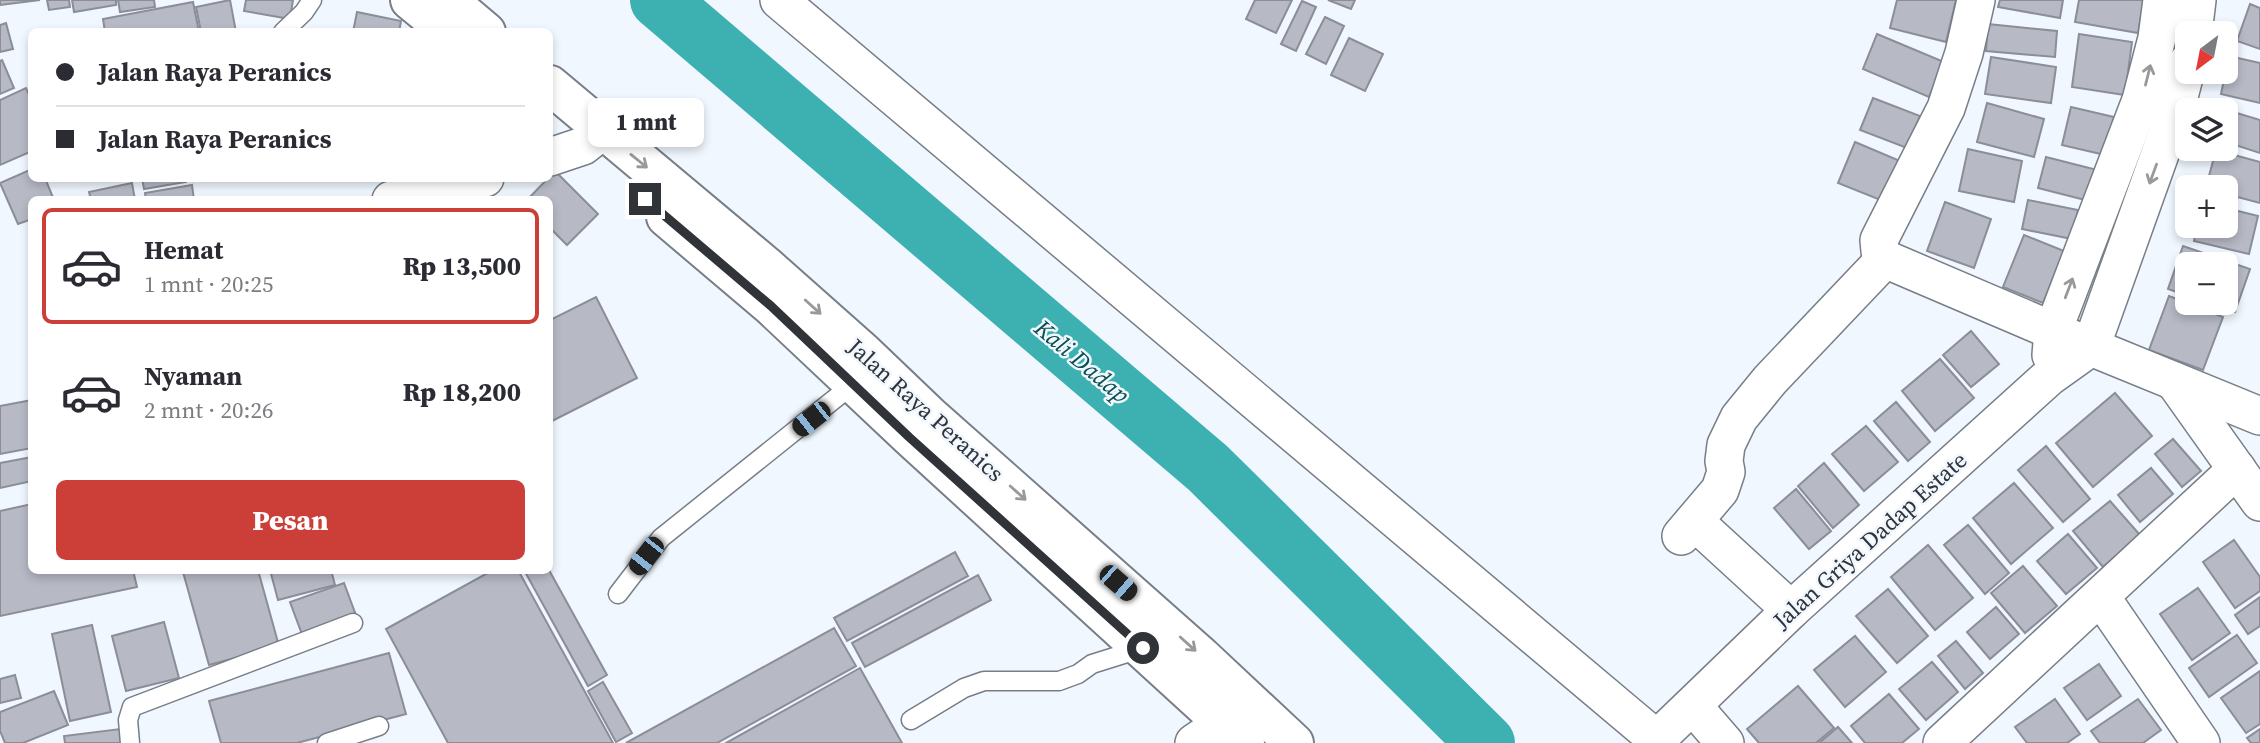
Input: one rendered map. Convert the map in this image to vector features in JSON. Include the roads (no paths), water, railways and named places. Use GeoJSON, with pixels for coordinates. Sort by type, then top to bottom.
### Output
{"type":"FeatureCollection","features":[{"type":"Feature","properties":{"kind":"street"},"geometry":{"type":"LineString","coordinates":[[410,0],[444,28]]}},
{"type":"Feature","properties":{"kind":"street"},"geometry":{"type":"LineString","coordinates":[[448,0],[481,28]]}},
{"type":"Feature","properties":{"kind":"street"},"geometry":{"type":"LineString","coordinates":[[779,0],[1666,731],[1725,743]]}},
{"type":"Feature","properties":{"kind":"street"},"geometry":{"type":"LineString","coordinates":[[1976,0],[1964,53],[1946,108],[1879,240],[1880,251],[1885,259],[2260,416]]}},
{"type":"Feature","properties":{"kind":"street"},"geometry":{"type":"LineString","coordinates":[[2049,377],[2053,331],[2141,100],[2157,38],[2162,0]]}},
{"type":"Feature","properties":{"kind":"street"},"geometry":{"type":"LineString","coordinates":[[2194,21],[2197,0]]}},
{"type":"Feature","properties":{"kind":"street"},"geometry":{"type":"LineString","coordinates":[[2091,347],[2175,112],[2182,84]]}},
{"type":"Feature","properties":{"kind":"street","name":"Jalan Raya Peranics"},"geometry":{"type":"LineString","coordinates":[[553,91],[578,144]]}},
{"type":"Feature","properties":{"kind":"street","name":"Jalan Raya Peranics"},"geometry":{"type":"LineString","coordinates":[[553,120],[578,144],[771,306],[864,374],[930,416],[1228,728]]}},
{"type":"Feature","properties":{"kind":"street"},"geometry":{"type":"LineString","coordinates":[[408,196],[468,182]]}},
{"type":"Feature","properties":{"kind":"street"},"geometry":{"type":"LineString","coordinates":[[1791,610],[1687,529],[1720,490],[1726,472],[1726,445],[1739,418],[1770,380],[1885,259]]}},
{"type":"Feature","properties":{"kind":"street","name":"Jalan Griya Dadap Estate"},"geometry":{"type":"LineString","coordinates":[[1666,731],[1791,610],[2049,377],[2091,347]]}},
{"type":"Feature","properties":{"kind":"street","name":"Jalan Raya Peranics"},"geometry":{"type":"LineString","coordinates":[[864,374],[1228,728],[1294,743]]}},
{"type":"Feature","properties":{"kind":"street"},"geometry":{"type":"LineString","coordinates":[[2174,381],[2260,502]]}},
{"type":"Feature","properties":{"kind":"street"},"geometry":{"type":"LineString","coordinates":[[1960,737],[2101,597],[2237,469]]}},
{"type":"Feature","properties":{"kind":"street"},"geometry":{"type":"LineString","coordinates":[[2101,597],[2201,743]]}},
{"type":"Feature","properties":{"kind":"lane"},"geometry":{"type":"LineString","coordinates":[[288,28],[312,0]]}},
{"type":"Feature","properties":{"kind":"lane"},"geometry":{"type":"LineString","coordinates":[[618,594],[661,538],[864,374]]}},
{"type":"Feature","properties":{"kind":"lane"},"geometry":{"type":"LineString","coordinates":[[130,743],[128,720],[132,707],[353,623]]}},
{"type":"Feature","properties":{"kind":"lane"},"geometry":{"type":"LineString","coordinates":[[911,720],[964,688],[984,681],[1059,681],[1092,664],[1143,648]]}},
{"type":"Feature","properties":{"kind":"lane"},"geometry":{"type":"LineString","coordinates":[[327,743],[379,726]]}},
{"type":"Feature","properties":{"kind":"waterway","name":"Kali Dadap"},"geometry":{"type":"LineString","coordinates":[[659,0],[1208,468],[1486,743]]}}]}
